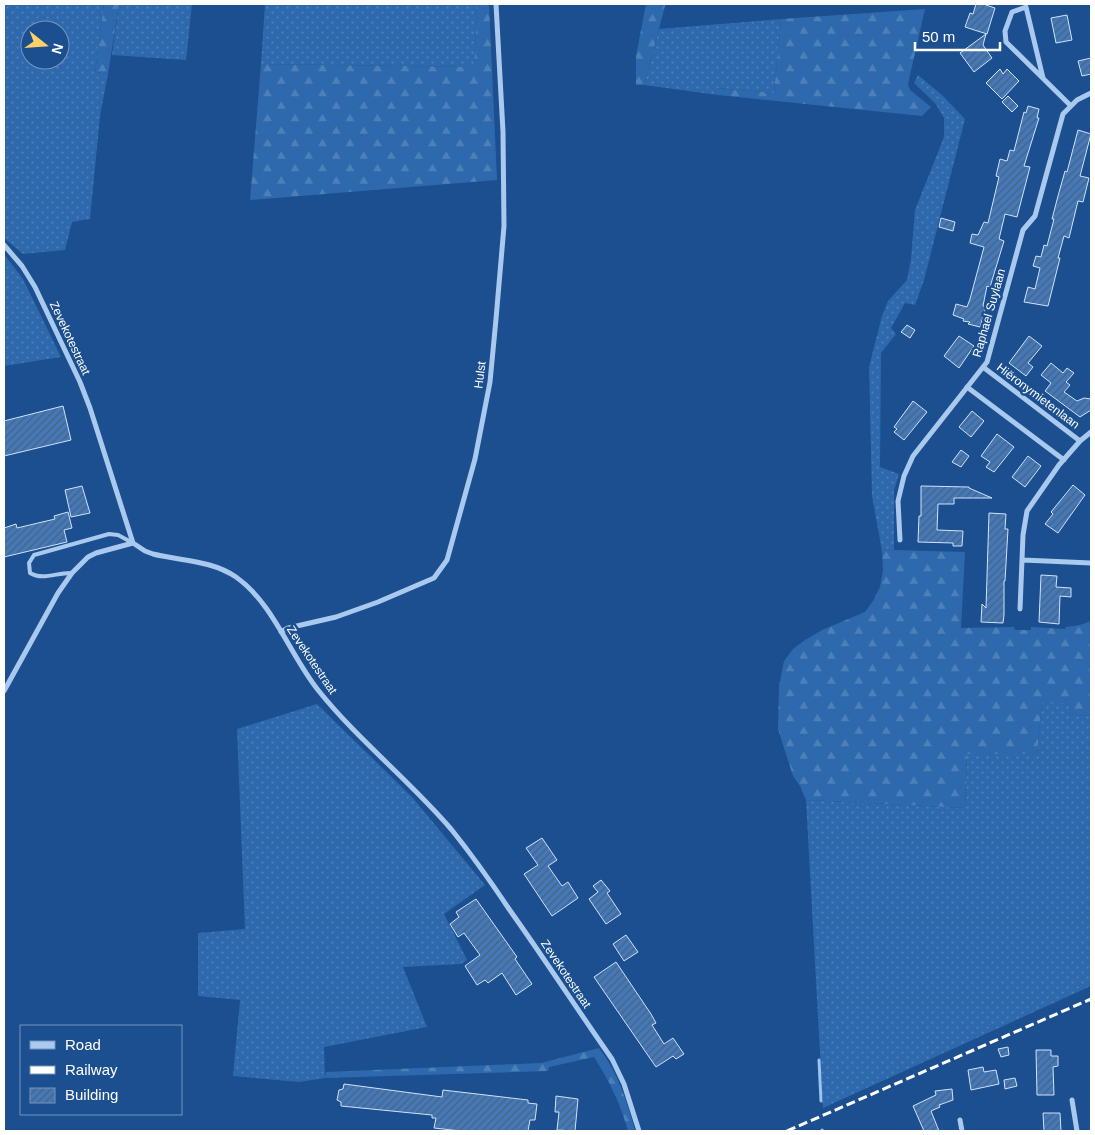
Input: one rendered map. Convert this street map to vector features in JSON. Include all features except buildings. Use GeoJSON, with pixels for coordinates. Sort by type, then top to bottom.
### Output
{"type":"FeatureCollection","features":[{"type":"Feature","properties":{"kind":"street","name":"Hulst"},"geometry":{"type":"LineString","coordinates":[[281,632],[288,628],[336,617],[434,578],[447,560],[454,540],[490,382],[504,226],[503,132],[496,4]]}},
{"type":"Feature","properties":{"kind":"street"},"geometry":{"type":"LineString","coordinates":[[1043,78],[1026,6],[1012,12],[1005,31],[1006,42],[1071,106]]}},
{"type":"Feature","properties":{"kind":"street","name":"Raphael Suylaan"},"geometry":{"type":"LineString","coordinates":[[900,540],[898,500],[904,476],[913,456],[987,362],[1022,230],[1035,216],[1063,114],[1077,100],[1091,93]]}},
{"type":"Feature","properties":{"kind":"street","name":"Zevekotestraat"},"geometry":{"type":"LineString","coordinates":[[4,245],[22,266],[35,287],[80,382],[96,424],[134,543],[153,554],[206,564],[231,574],[249,588],[265,606],[316,688],[427,803],[479,866],[612,1059],[624,1084],[640,1131]]}},
{"type":"Feature","properties":{"kind":"street","name":"Hiëronymietenlaan"},"geometry":{"type":"LineString","coordinates":[[983,367],[1080,441]]}},
{"type":"Feature","properties":{"kind":"street"},"geometry":{"type":"LineString","coordinates":[[967,387],[1064,460]]}},
{"type":"Feature","properties":{"kind":"street"},"geometry":{"type":"LineString","coordinates":[[1020,609],[1023,535],[1028,511],[1064,460],[1080,441],[1091,432]]}},
{"type":"Feature","properties":{"kind":"street"},"geometry":{"type":"LineString","coordinates":[[4,691],[58,593],[72,573],[88,557],[96,553],[134,543]]}},
{"type":"Feature","properties":{"kind":"street"},"geometry":{"type":"LineString","coordinates":[[1023,560],[1091,563]]}},
{"type":"Feature","properties":{"kind":"street"},"geometry":{"type":"LineString","coordinates":[[1072,1100],[1077,1131]]}},
{"type":"Feature","properties":{"kind":"street"},"geometry":{"type":"LineString","coordinates":[[960,1120],[962,1131]]}},
{"type":"Feature","properties":{"kind":"lane"},"geometry":{"type":"LineString","coordinates":[[72,573],[63,572],[35,576],[30,573],[29,563],[34,555],[109,534],[118,535],[134,543]]}},
{"type":"Feature","properties":{"kind":"green space"},"geometry":{"type":"Polygon","coordinates":[[[4,4],[104,4],[95,72],[108,74],[100,116],[90,219],[72,222],[65,250],[23,254],[4,238],[4,4]]]}},
{"type":"Feature","properties":{"kind":"green space"},"geometry":{"type":"Polygon","coordinates":[[[104,4],[119,4],[108,74],[95,72],[104,4]]]}},
{"type":"Feature","properties":{"kind":"green space"},"geometry":{"type":"Polygon","coordinates":[[[119,4],[192,4],[186,60],[112,55],[119,4]]]}},
{"type":"Feature","properties":{"kind":"green space"},"geometry":{"type":"Polygon","coordinates":[[[265,4],[477,4],[474,67],[261,64],[265,4]]]}},
{"type":"Feature","properties":{"kind":"green space"},"geometry":{"type":"Polygon","coordinates":[[[477,4],[489,4],[497,180],[250,200],[261,64],[474,67],[477,4]]]}},
{"type":"Feature","properties":{"kind":"green space"},"geometry":{"type":"Polygon","coordinates":[[[646,4],[665,4],[665,6],[644,85],[636,85],[636,56],[646,4]]]}},
{"type":"Feature","properties":{"kind":"green space"},"geometry":{"type":"Polygon","coordinates":[[[925,9],[908,84],[910,90],[931,107],[922,116],[718,95],[717,88],[774,93],[781,19],[925,9]]]}},
{"type":"Feature","properties":{"kind":"green space"},"geometry":{"type":"Polygon","coordinates":[[[781,19],[774,93],[718,88],[718,95],[644,85],[659,29],[781,19]]]}},
{"type":"Feature","properties":{"kind":"green space"},"geometry":{"type":"Polygon","coordinates":[[[918,75],[942,95],[965,119],[924,280],[915,305],[905,303],[891,328],[896,334],[881,353],[880,467],[899,474],[894,490],[894,550],[882,551],[872,496],[869,367],[882,316],[888,301],[907,280],[911,259],[915,210],[944,137],[944,118],[935,103],[914,83],[918,75]]]}},
{"type":"Feature","properties":{"kind":"green space"},"geometry":{"type":"Polygon","coordinates":[[[4,254],[23,279],[61,357],[4,366],[4,254]]]}},
{"type":"Feature","properties":{"kind":"green space"},"geometry":{"type":"Polygon","coordinates":[[[882,551],[965,552],[961,628],[1014,627],[1015,630],[1031,630],[1031,627],[1065,629],[1066,627],[1091,621],[1091,716],[1071,715],[1071,703],[1042,703],[1037,754],[967,754],[965,808],[806,800],[793,776],[778,729],[779,686],[784,661],[793,649],[805,640],[822,630],[865,612],[880,587],[883,570],[882,551]]]}},
{"type":"Feature","properties":{"kind":"green space"},"geometry":{"type":"Polygon","coordinates":[[[1042,703],[1071,703],[1071,715],[1091,716],[1091,986],[823,1108],[806,800],[965,808],[967,754],[1037,754],[1042,703]]]}},
{"type":"Feature","properties":{"kind":"green space"},"geometry":{"type":"Polygon","coordinates":[[[317,704],[412,797],[485,885],[444,914],[467,960],[461,964],[403,967],[427,1027],[324,1047],[325,1078],[299,1082],[233,1076],[240,1000],[198,996],[198,933],[245,929],[237,729],[317,704]]]}},
{"type":"Feature","properties":{"kind":"green space"},"geometry":{"type":"Polygon","coordinates":[[[599,1048],[612,1067],[629,1109],[635,1131],[628,1131],[614,1093],[594,1057],[549,1067],[548,1071],[325,1078],[326,1072],[541,1063],[599,1048]]]}},
{"type":"Feature","properties":{"kind":"waterway"},"geometry":{"type":"LineString","coordinates":[[819,1060],[821,1101]]}},
{"type":"Feature","properties":{"kind":"railway"},"geometry":{"type":"LineString","coordinates":[[787,1131],[1091,999]]}}]}
